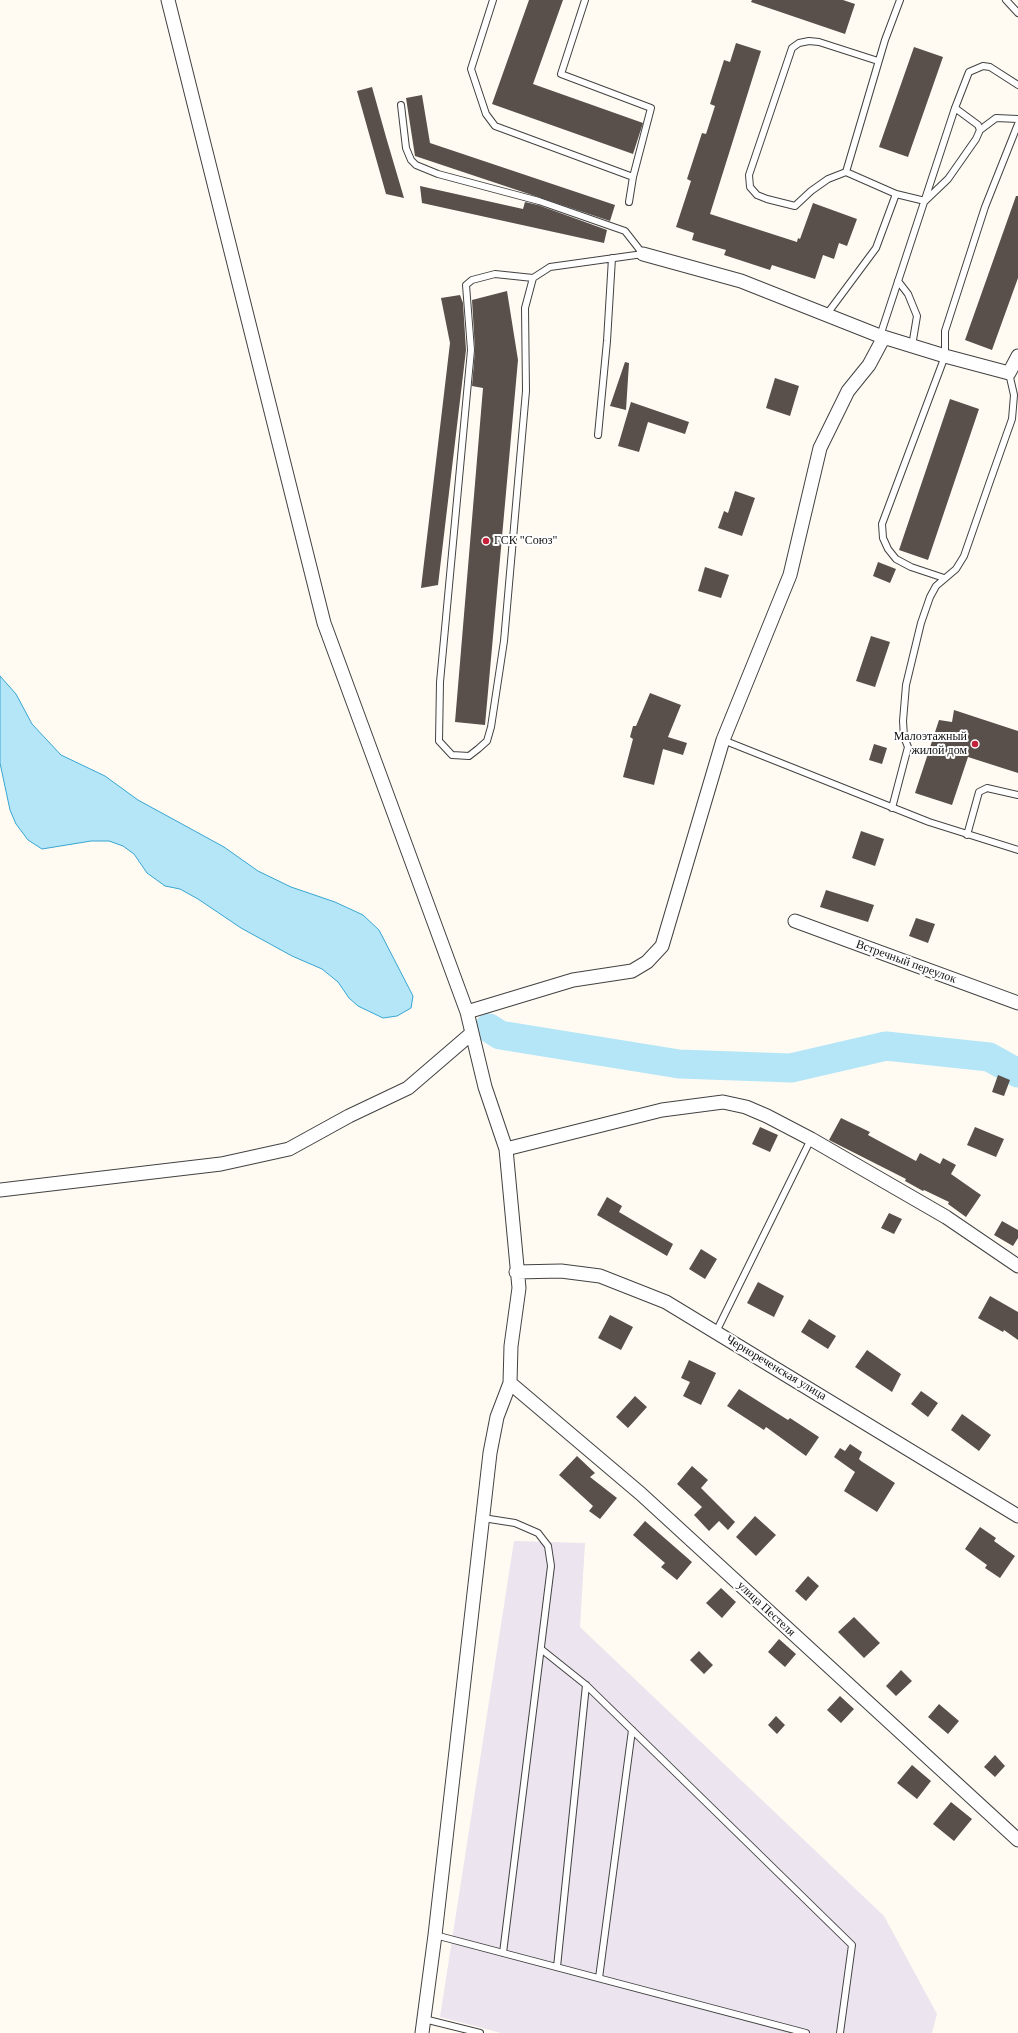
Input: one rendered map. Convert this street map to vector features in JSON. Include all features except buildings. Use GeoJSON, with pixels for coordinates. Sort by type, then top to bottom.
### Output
{"type":"FeatureCollection","features":[{"type":"Feature","properties":{"kind":"street"},"geometry":{"type":"LineString","coordinates":[[168,0],[324,623],[467,1012],[485,1087],[506,1148],[518,1288],[511,1346],[510,1382],[497,1418],[490,1453],[435,1935],[422,2033]]}},
{"type":"Feature","properties":{"kind":"street"},"geometry":{"type":"LineString","coordinates":[[644,254],[741,281],[882,336],[945,356],[1009,373],[1018,356]]}},
{"type":"Feature","properties":{"kind":"street"},"geometry":{"type":"LineString","coordinates":[[467,1012],[573,980],[632,971],[647,962],[662,946],[723,740],[790,575],[820,448],[848,391],[869,365],[882,336]]}},
{"type":"Feature","properties":{"kind":"street","name":"Встречный переулок"},"geometry":{"type":"LineString","coordinates":[[795,921],[1018,1003]]}},
{"type":"Feature","properties":{"kind":"street"},"geometry":{"type":"LineString","coordinates":[[0,1190],[222,1164],[289,1149],[349,1116],[408,1088],[472,1033]]}},
{"type":"Feature","properties":{"kind":"street"},"geometry":{"type":"LineString","coordinates":[[506,1148],[662,1110],[723,1102],[746,1107],[767,1116],[811,1139],[946,1217],[1018,1266]]}},
{"type":"Feature","properties":{"kind":"street","name":"Чернореченская улица"},"geometry":{"type":"LineString","coordinates":[[516,1272],[561,1271],[600,1276],[666,1302],[1018,1516]]}},
{"type":"Feature","properties":{"kind":"street","name":"улица Пестеля"},"geometry":{"type":"LineString","coordinates":[[510,1382],[647,1499],[1018,1840]]}},
{"type":"Feature","properties":{"kind":"lane"},"geometry":{"type":"LineString","coordinates":[[493,0],[471,69],[486,114],[495,126],[633,177]]}},
{"type":"Feature","properties":{"kind":"lane"},"geometry":{"type":"LineString","coordinates":[[585,0],[561,74],[651,108],[633,177],[629,202]]}},
{"type":"Feature","properties":{"kind":"lane"},"geometry":{"type":"LineString","coordinates":[[846,172],[878,61],[900,0]]}},
{"type":"Feature","properties":{"kind":"lane"},"geometry":{"type":"LineString","coordinates":[[1006,0],[1018,14]]}},
{"type":"Feature","properties":{"kind":"lane"},"geometry":{"type":"LineString","coordinates":[[878,61],[819,42],[809,41],[799,43],[792,48],[749,175],[750,187],[757,195],[767,200],[795,206],[811,191],[828,179],[846,172],[896,194],[925,201]]}},
{"type":"Feature","properties":{"kind":"lane"},"geometry":{"type":"LineString","coordinates":[[882,336],[898,281],[955,108],[969,72],[982,66],[990,67],[1018,85]]}},
{"type":"Feature","properties":{"kind":"lane"},"geometry":{"type":"LineString","coordinates":[[400,105],[406,148],[411,160],[416,165],[438,174],[539,201],[625,231],[644,254]]}},
{"type":"Feature","properties":{"kind":"lane"},"geometry":{"type":"LineString","coordinates":[[955,108],[978,124],[980,130]]}},
{"type":"Feature","properties":{"kind":"lane"},"geometry":{"type":"LineString","coordinates":[[925,201],[948,178],[976,139],[980,130],[996,118],[1018,119]]}},
{"type":"Feature","properties":{"kind":"lane"},"geometry":{"type":"LineString","coordinates":[[944,578],[911,567],[896,559],[888,549],[883,538],[882,524],[945,356],[944,342],[950,316],[985,207],[1018,124]]}},
{"type":"Feature","properties":{"kind":"lane"},"geometry":{"type":"LineString","coordinates":[[827,314],[876,248],[896,194]]}},
{"type":"Feature","properties":{"kind":"lane"},"geometry":{"type":"LineString","coordinates":[[533,278],[525,308],[526,391],[504,640],[491,728],[487,742],[469,756],[452,755],[439,742],[440,682],[471,350],[466,285],[472,280],[495,274],[533,278],[550,267],[644,254]]}},
{"type":"Feature","properties":{"kind":"lane"},"geometry":{"type":"LineString","coordinates":[[598,435],[607,341],[612,258]]}},
{"type":"Feature","properties":{"kind":"lane"},"geometry":{"type":"LineString","coordinates":[[898,281],[908,294],[917,316],[912,346]]}},
{"type":"Feature","properties":{"kind":"lane"},"geometry":{"type":"LineString","coordinates":[[892,808],[908,747],[904,737],[903,721],[906,685],[921,623],[930,597],[936,586],[956,569],[964,556],[1012,419],[1014,395],[1009,373]]}},
{"type":"Feature","properties":{"kind":"lane"},"geometry":{"type":"LineString","coordinates":[[723,740],[892,808],[967,835],[1018,850]]}},
{"type":"Feature","properties":{"kind":"lane"},"geometry":{"type":"LineString","coordinates":[[967,835],[979,792],[987,788],[1018,796]]}},
{"type":"Feature","properties":{"kind":"lane"},"geometry":{"type":"LineString","coordinates":[[716,1332],[811,1139]]}},
{"type":"Feature","properties":{"kind":"lane"},"geometry":{"type":"LineString","coordinates":[[483,1518],[515,1523],[528,1527],[538,1533],[548,1546],[551,1566],[503,1953]]}},
{"type":"Feature","properties":{"kind":"lane"},"geometry":{"type":"LineString","coordinates":[[541,1650],[586,1685],[852,1945],[840,2033]]}},
{"type":"Feature","properties":{"kind":"lane"},"geometry":{"type":"LineString","coordinates":[[557,1967],[586,1685]]}},
{"type":"Feature","properties":{"kind":"lane"},"geometry":{"type":"LineString","coordinates":[[599,1978],[632,1730]]}},
{"type":"Feature","properties":{"kind":"lane"},"geometry":{"type":"LineString","coordinates":[[435,1935],[806,2033]]}},
{"type":"Feature","properties":{"kind":"lane"},"geometry":{"type":"LineString","coordinates":[[424,2019],[480,2033]]}},
{"type":"Feature","properties":{"kind":"shaded area"},"geometry":{"type":"Polygon","coordinates":[[[514,1541],[585,1543],[580,1627],[884,1916],[937,2014],[932,2033],[501,2033],[440,2017],[514,1541]]]}},
{"type":"Feature","properties":{"kind":"water"},"geometry":{"type":"Polygon","coordinates":[[[0,676],[16,694],[32,724],[61,755],[105,776],[138,800],[224,847],[258,871],[291,887],[335,902],[363,915],[379,930],[413,996],[411,1008],[397,1016],[383,1018],[358,1006],[349,998],[338,982],[322,969],[292,956],[241,928],[198,899],[180,889],[165,886],[147,873],[134,854],[123,846],[109,841],[91,841],[42,849],[28,840],[16,824],[10,810],[0,763],[0,676]]]}},
{"type":"Feature","properties":{"kind":"waterway"},"geometry":{"type":"LineString","coordinates":[[489,1028],[500,1035],[679,1064],[791,1068],[886,1046],[989,1057],[1018,1073]]}},
{"type":"Feature","properties":{"kind":"place","name":"ГСК \"Союз\""},"geometry":{"type":"Point","coordinates":[486,541]}},
{"type":"Feature","properties":{"kind":"place","name":"Малоэтажный жилой дом"},"geometry":{"type":"Point","coordinates":[975,744]}}]}
